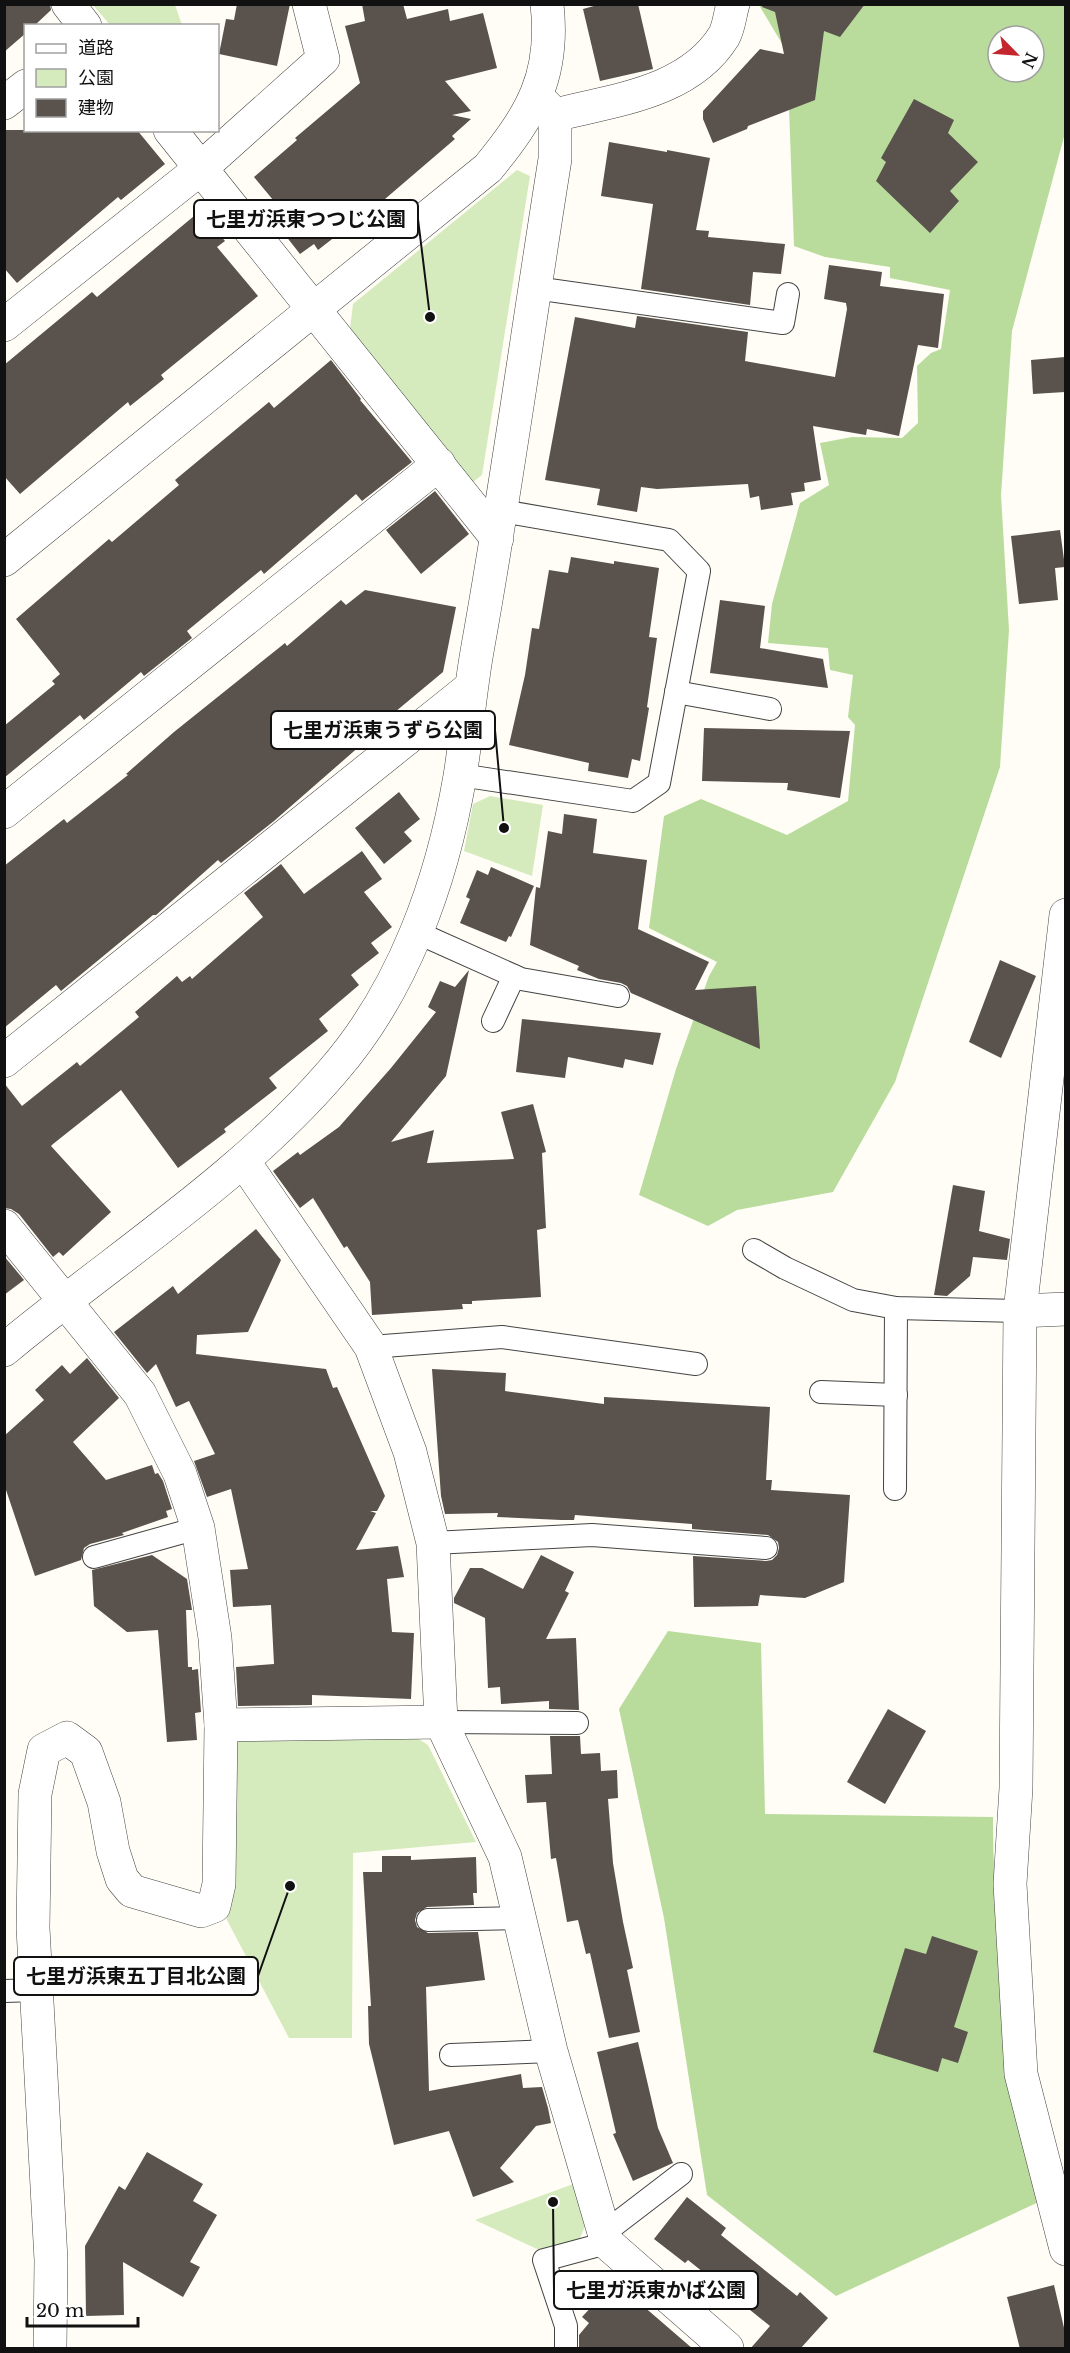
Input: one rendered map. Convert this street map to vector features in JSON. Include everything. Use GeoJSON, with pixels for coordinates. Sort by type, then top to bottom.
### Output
{"type":"FeatureCollection","features":[{"type":"Feature","properties":{"kind":"street"},"geometry":{"type":"LineString","coordinates":[[68,4],[83,24]]}},
{"type":"Feature","properties":{"kind":"street"},"geometry":{"type":"LineString","coordinates":[[4,325],[200,169],[323,58],[309,4]]}},
{"type":"Feature","properties":{"kind":"street"},"geometry":{"type":"LineString","coordinates":[[4,1350],[64,1300],[244,1162],[333,1072],[378,1010],[401,968],[416,932],[435,880],[449,830],[460,775],[470,688],[500,524],[555,159],[546,106],[549,27],[547,4]]}},
{"type":"Feature","properties":{"kind":"street"},"geometry":{"type":"LineString","coordinates":[[4,560],[488,168],[546,106],[660,88],[704,61],[725,34],[733,4]]}},
{"type":"Feature","properties":{"kind":"street"},"geometry":{"type":"LineString","coordinates":[[4,103],[24,88]]}},
{"type":"Feature","properties":{"kind":"street"},"geometry":{"type":"LineString","coordinates":[[172,132],[439,464],[500,524]]}},
{"type":"Feature","properties":{"kind":"street"},"geometry":{"type":"LineString","coordinates":[[4,812],[439,464]]}},
{"type":"Feature","properties":{"kind":"street"},"geometry":{"type":"LineString","coordinates":[[4,1061],[470,688]]}},
{"type":"Feature","properties":{"kind":"street"},"geometry":{"type":"LineString","coordinates":[[1065,915],[1020,1311],[1017,1788],[1010,1884],[1021,2074],[1058,2189],[1065,2249]]}},
{"type":"Feature","properties":{"kind":"street"},"geometry":{"type":"LineString","coordinates":[[244,1162],[371,1347],[410,1452],[433,1543],[441,1722],[505,1857],[550,2050],[605,2238],[727,2349]]}},
{"type":"Feature","properties":{"kind":"street"},"geometry":{"type":"LineString","coordinates":[[4,1226],[140,1394],[180,1474],[198,1528],[215,1638],[221,1725],[219,1884],[214,1906],[201,1911],[132,1891],[122,1879],[113,1851],[104,1802],[86,1752],[67,1738],[44,1750],[35,1794],[33,1928],[51,2260],[50,2349]]}},
{"type":"Feature","properties":{"kind":"street"},"geometry":{"type":"LineString","coordinates":[[1020,1311],[1065,1309]]}},
{"type":"Feature","properties":{"kind":"street"},"geometry":{"type":"LineString","coordinates":[[221,1725],[441,1722]]}},
{"type":"Feature","properties":{"kind":"lane"},"geometry":{"type":"LineString","coordinates":[[535,288],[783,323],[788,294]]}},
{"type":"Feature","properties":{"kind":"lane"},"geometry":{"type":"LineString","coordinates":[[460,775],[633,801],[659,783],[699,571],[669,540],[500,524]]}},
{"type":"Feature","properties":{"kind":"lane"},"geometry":{"type":"LineString","coordinates":[[676,692],[770,709]]}},
{"type":"Feature","properties":{"kind":"lane"},"geometry":{"type":"LineString","coordinates":[[416,932],[521,979],[618,996]]}},
{"type":"Feature","properties":{"kind":"lane"},"geometry":{"type":"LineString","coordinates":[[493,1021],[514,976]]}},
{"type":"Feature","properties":{"kind":"lane"},"geometry":{"type":"LineString","coordinates":[[754,1250],[785,1268],[854,1300],[896,1308],[1020,1311]]}},
{"type":"Feature","properties":{"kind":"lane"},"geometry":{"type":"LineString","coordinates":[[895,1489],[896,1308]]}},
{"type":"Feature","properties":{"kind":"lane"},"geometry":{"type":"LineString","coordinates":[[371,1347],[502,1337],[696,1364]]}},
{"type":"Feature","properties":{"kind":"lane"},"geometry":{"type":"LineString","coordinates":[[820,1392],[896,1395]]}},
{"type":"Feature","properties":{"kind":"lane"},"geometry":{"type":"LineString","coordinates":[[94,1557],[198,1528]]}},
{"type":"Feature","properties":{"kind":"lane"},"geometry":{"type":"LineString","coordinates":[[433,1543],[592,1535],[766,1548]]}},
{"type":"Feature","properties":{"kind":"lane"},"geometry":{"type":"LineString","coordinates":[[441,1722],[577,1723]]}},
{"type":"Feature","properties":{"kind":"lane"},"geometry":{"type":"LineString","coordinates":[[428,1920],[519,1918]]}},
{"type":"Feature","properties":{"kind":"lane"},"geometry":{"type":"LineString","coordinates":[[4,1991],[37,1990]]}},
{"type":"Feature","properties":{"kind":"lane"},"geometry":{"type":"LineString","coordinates":[[451,2055],[550,2050]]}},
{"type":"Feature","properties":{"kind":"lane"},"geometry":{"type":"LineString","coordinates":[[566,2349],[566,2326],[544,2260],[605,2238],[681,2174]]}},
{"type":"Feature","properties":{"kind":"green space"},"geometry":{"type":"Polygon","coordinates":[[[93,5],[175,5],[182,24],[109,24],[93,5]]]}},
{"type":"Feature","properties":{"kind":"green space"},"geometry":{"type":"Polygon","coordinates":[[[759,5],[1065,5],[1065,133],[1012,331],[1001,495],[1009,630],[1000,767],[895,1082],[833,1192],[737,1210],[708,1226],[639,1195],[676,1069],[709,976],[717,962],[649,928],[664,816],[701,799],[787,835],[848,801],[855,725],[848,717],[853,675],[830,670],[828,648],[768,643],[772,604],[800,503],[829,485],[820,443],[852,437],[902,438],[918,423],[917,366],[931,353],[941,349],[950,290],[890,278],[890,267],[825,257],[794,246],[787,52],[759,5]]]}},
{"type":"Feature","properties":{"kind":"green space"},"geometry":{"type":"Polygon","coordinates":[[[517,170],[530,176],[482,475],[473,482],[350,329],[353,304],[517,170]]]}},
{"type":"Feature","properties":{"kind":"green space"},"geometry":{"type":"Polygon","coordinates":[[[490,796],[543,805],[532,876],[464,851],[473,804],[490,796]]]}},
{"type":"Feature","properties":{"kind":"green space"},"geometry":{"type":"Polygon","coordinates":[[[668,1631],[761,1643],[765,1814],[993,1817],[997,1914],[1002,1962],[1041,2201],[836,2296],[707,2195],[664,1918],[619,1709],[668,1631]]]}},
{"type":"Feature","properties":{"kind":"green space"},"geometry":{"type":"Polygon","coordinates":[[[412,1735],[428,1745],[476,1842],[353,1853],[352,2038],[289,2038],[227,1920],[230,1747],[239,1739],[412,1735]]]}},
{"type":"Feature","properties":{"kind":"green space"},"geometry":{"type":"Polygon","coordinates":[[[576,2183],[586,2224],[579,2240],[565,2247],[537,2249],[475,2220],[576,2183]]]}},
{"type":"Feature","properties":{"kind":"building"},"geometry":{"type":"Polygon","coordinates":[[[4,4],[50,4],[51,10],[36,24],[24,24],[24,35],[4,52],[4,4]]]}},
{"type":"Feature","properties":{"kind":"building"},"geometry":{"type":"Polygon","coordinates":[[[237,4],[290,4],[277,66],[219,54],[226,19],[234,20],[237,4]]]}},
{"type":"Feature","properties":{"kind":"building"},"geometry":{"type":"Polygon","coordinates":[[[362,4],[403,4],[407,19],[448,9],[450,21],[483,13],[497,68],[445,81],[471,111],[452,115],[471,119],[452,136],[455,139],[364,217],[363,215],[318,250],[314,244],[300,254],[278,226],[288,218],[254,177],[297,140],[295,138],[360,83],[345,26],[365,21],[362,4]]]}},
{"type":"Feature","properties":{"kind":"building"},"geometry":{"type":"Polygon","coordinates":[[[601,4],[638,4],[653,69],[600,81],[583,9],[601,4]]]}},
{"type":"Feature","properties":{"kind":"building"},"geometry":{"type":"Polygon","coordinates":[[[763,4],[865,4],[840,37],[824,31],[815,100],[748,126],[747,129],[713,143],[703,119],[703,111],[760,49],[784,54],[775,12],[762,7],[763,4]]]}},
{"type":"Feature","properties":{"kind":"building"},"geometry":{"type":"Polygon","coordinates":[[[914,99],[954,120],[948,133],[978,162],[950,191],[959,201],[930,233],[876,181],[886,162],[881,158],[914,99]]]}},
{"type":"Feature","properties":{"kind":"building"},"geometry":{"type":"Polygon","coordinates":[[[4,130],[139,132],[165,164],[121,200],[118,197],[17,283],[4,268],[4,130]]]}},
{"type":"Feature","properties":{"kind":"building"},"geometry":{"type":"Polygon","coordinates":[[[609,142],[710,158],[696,230],[709,231],[708,237],[785,244],[781,274],[753,272],[750,305],[641,289],[653,204],[601,196],[609,142]]]}},
{"type":"Feature","properties":{"kind":"building"},"geometry":{"type":"Polygon","coordinates":[[[200,211],[225,241],[217,247],[258,296],[161,375],[164,379],[130,406],[128,402],[20,494],[4,476],[4,365],[92,292],[97,297],[200,211]]]}},
{"type":"Feature","properties":{"kind":"building"},"geometry":{"type":"Polygon","coordinates":[[[829,265],[882,272],[880,286],[944,294],[938,348],[918,345],[899,436],[867,429],[866,435],[813,426],[821,480],[804,483],[805,491],[791,493],[793,505],[761,510],[759,496],[750,498],[748,484],[657,489],[641,487],[637,512],[597,505],[600,489],[545,480],[575,317],[635,328],[637,316],[748,332],[745,361],[835,377],[847,309],[846,303],[824,299],[829,265]]]}},
{"type":"Feature","properties":{"kind":"building"},"geometry":{"type":"Polygon","coordinates":[[[1065,357],[1065,392],[1033,394],[1031,360],[1065,357]]]}},
{"type":"Feature","properties":{"kind":"building"},"geometry":{"type":"Polygon","coordinates":[[[331,360],[360,400],[412,462],[362,501],[356,494],[264,574],[261,570],[187,631],[192,638],[144,676],[141,672],[84,720],[80,715],[4,778],[4,726],[55,684],[52,681],[60,674],[16,619],[109,539],[112,542],[179,485],[175,480],[269,402],[274,408],[331,360]]]}},
{"type":"Feature","properties":{"kind":"building"},"geometry":{"type":"Polygon","coordinates":[[[435,491],[469,534],[421,574],[386,530],[435,491]]]}},
{"type":"Feature","properties":{"kind":"building"},"geometry":{"type":"Polygon","coordinates":[[[1060,530],[1065,567],[1055,568],[1058,600],[1019,604],[1011,536],[1060,530]]]}},
{"type":"Feature","properties":{"kind":"building"},"geometry":{"type":"Polygon","coordinates":[[[571,557],[659,568],[649,637],[657,638],[647,707],[649,708],[640,761],[632,759],[628,778],[588,771],[589,763],[509,745],[525,675],[532,628],[539,629],[549,570],[568,573],[571,557]]]}},
{"type":"Feature","properties":{"kind":"building"},"geometry":{"type":"Polygon","coordinates":[[[365,590],[456,607],[443,672],[365,737],[361,745],[274,821],[221,863],[218,860],[156,915],[153,915],[61,991],[56,985],[4,1028],[4,866],[64,819],[67,823],[128,775],[126,774],[174,732],[285,643],[287,646],[341,600],[346,605],[365,590]]]}},
{"type":"Feature","properties":{"kind":"building"},"geometry":{"type":"Polygon","coordinates":[[[720,600],[765,606],[760,648],[823,659],[828,688],[710,673],[720,600]]]}},
{"type":"Feature","properties":{"kind":"building"},"geometry":{"type":"Polygon","coordinates":[[[704,728],[850,731],[840,798],[787,790],[788,783],[702,781],[704,728]]]}},
{"type":"Feature","properties":{"kind":"building"},"geometry":{"type":"Polygon","coordinates":[[[399,792],[420,819],[404,832],[412,841],[384,864],[355,828],[399,792]]]}},
{"type":"Feature","properties":{"kind":"building"},"geometry":{"type":"Polygon","coordinates":[[[564,814],[597,819],[593,853],[647,860],[638,929],[709,962],[695,990],[756,986],[760,1049],[631,993],[627,986],[621,983],[599,979],[577,970],[579,966],[530,945],[536,887],[540,888],[548,831],[562,834],[564,814]]]}},
{"type":"Feature","properties":{"kind":"building"},"geometry":{"type":"Polygon","coordinates":[[[362,851],[382,879],[364,892],[392,927],[371,943],[379,953],[351,975],[359,985],[319,1019],[328,1031],[269,1078],[277,1088],[224,1129],[226,1132],[178,1168],[121,1090],[53,1144],[51,1146],[111,1212],[63,1256],[59,1252],[53,1257],[19,1214],[4,1208],[4,1083],[22,1106],[77,1062],[80,1066],[139,1017],[135,1012],[177,976],[182,982],[190,976],[192,979],[263,917],[244,893],[281,864],[304,894],[362,851]]]}},
{"type":"Feature","properties":{"kind":"building"},"geometry":{"type":"Polygon","coordinates":[[[491,867],[534,886],[511,937],[509,936],[506,942],[460,923],[470,899],[466,897],[477,870],[488,875],[491,867]]]}},
{"type":"Feature","properties":{"kind":"building"},"geometry":{"type":"Polygon","coordinates":[[[1000,960],[1036,976],[1001,1058],[969,1042],[1000,960]]]}},
{"type":"Feature","properties":{"kind":"building"},"geometry":{"type":"Polygon","coordinates":[[[469,970],[446,1076],[391,1142],[434,1130],[427,1163],[514,1159],[501,1112],[533,1104],[546,1152],[542,1153],[546,1228],[537,1230],[541,1297],[472,1301],[472,1304],[462,1304],[463,1309],[372,1315],[370,1282],[347,1246],[344,1248],[313,1198],[300,1208],[273,1171],[298,1152],[300,1155],[339,1127],[436,1012],[428,1007],[440,981],[455,987],[469,970]]]}},
{"type":"Feature","properties":{"kind":"building"},"geometry":{"type":"Polygon","coordinates":[[[522,1019],[661,1033],[653,1065],[625,1059],[623,1068],[568,1057],[565,1078],[516,1072],[522,1019]]]}},
{"type":"Feature","properties":{"kind":"building"},"geometry":{"type":"Polygon","coordinates":[[[953,1185],[985,1191],[979,1231],[1010,1239],[1007,1260],[973,1257],[970,1276],[947,1296],[934,1295],[953,1185]]]}},
{"type":"Feature","properties":{"kind":"building"},"geometry":{"type":"Polygon","coordinates":[[[256,1229],[281,1260],[248,1332],[197,1335],[196,1354],[326,1369],[333,1388],[337,1387],[385,1496],[377,1511],[370,1511],[376,1513],[356,1550],[398,1546],[404,1577],[387,1579],[392,1632],[414,1633],[411,1699],[312,1695],[312,1705],[238,1706],[236,1667],[274,1664],[271,1605],[233,1607],[230,1570],[248,1569],[231,1489],[207,1497],[194,1461],[215,1454],[189,1401],[176,1407],[156,1364],[147,1373],[114,1332],[173,1286],[178,1294],[256,1229]]]}},
{"type":"Feature","properties":{"kind":"building"},"geometry":{"type":"Polygon","coordinates":[[[4,1256],[24,1280],[4,1295],[4,1256]]]}},
{"type":"Feature","properties":{"kind":"building"},"geometry":{"type":"Polygon","coordinates":[[[87,1358],[119,1398],[73,1442],[106,1480],[152,1465],[155,1474],[158,1473],[163,1481],[172,1509],[166,1511],[168,1517],[122,1533],[124,1535],[90,1544],[84,1548],[81,1560],[35,1576],[4,1484],[4,1436],[44,1400],[35,1390],[62,1365],[70,1374],[87,1358]]]}},
{"type":"Feature","properties":{"kind":"building"},"geometry":{"type":"Polygon","coordinates":[[[432,1369],[506,1373],[505,1391],[604,1404],[604,1397],[770,1407],[766,1480],[772,1480],[771,1490],[850,1495],[844,1582],[805,1598],[760,1595],[758,1606],[694,1607],[693,1556],[766,1561],[772,1560],[777,1555],[778,1542],[768,1535],[692,1529],[692,1524],[575,1515],[574,1520],[561,1520],[497,1517],[498,1513],[445,1514],[441,1496],[432,1369]]]}},
{"type":"Feature","properties":{"kind":"building"},"geometry":{"type":"Polygon","coordinates":[[[152,1555],[187,1579],[192,1610],[186,1610],[188,1667],[192,1667],[192,1670],[198,1669],[201,1712],[195,1713],[197,1740],[167,1742],[158,1630],[127,1632],[94,1606],[92,1570],[152,1555]]]}},
{"type":"Feature","properties":{"kind":"building"},"geometry":{"type":"Polygon","coordinates":[[[541,1555],[574,1572],[565,1591],[569,1593],[546,1639],[576,1638],[579,1710],[549,1709],[549,1701],[501,1704],[500,1687],[488,1688],[485,1618],[454,1603],[454,1598],[470,1568],[482,1568],[523,1589],[541,1555]]]}},
{"type":"Feature","properties":{"kind":"building"},"geometry":{"type":"Polygon","coordinates":[[[888,1709],[926,1731],[885,1804],[847,1782],[888,1709]]]}},
{"type":"Feature","properties":{"kind":"building"},"geometry":{"type":"Polygon","coordinates":[[[550,1736],[580,1736],[581,1754],[600,1753],[601,1771],[617,1770],[618,1798],[608,1799],[613,1863],[633,1968],[627,1970],[640,2032],[609,2038],[590,1953],[586,1954],[578,1920],[567,1922],[556,1858],[551,1859],[546,1802],[527,1803],[525,1775],[552,1774],[550,1736]]]}},
{"type":"Feature","properties":{"kind":"building"},"geometry":{"type":"Polygon","coordinates":[[[382,1856],[411,1856],[411,1860],[476,1857],[477,1893],[473,1893],[474,1905],[427,1907],[417,1913],[415,1920],[417,1927],[428,1933],[478,1932],[485,1980],[426,1987],[429,2091],[521,2074],[523,2088],[542,2087],[548,2108],[551,2123],[536,2126],[500,2168],[514,2182],[473,2197],[449,2131],[394,2145],[369,2044],[368,2006],[371,2006],[363,1872],[382,1872],[382,1856]]]}},
{"type":"Feature","properties":{"kind":"building"},"geometry":{"type":"Polygon","coordinates":[[[932,1936],[978,1951],[954,2027],[968,2032],[958,2063],[942,2058],[938,2072],[873,2052],[905,1948],[926,1954],[932,1936]]]}},
{"type":"Feature","properties":{"kind":"building"},"geometry":{"type":"Polygon","coordinates":[[[638,2042],[658,2128],[673,2163],[633,2181],[613,2134],[616,2133],[597,2052],[638,2042]]]}},
{"type":"Feature","properties":{"kind":"building"},"geometry":{"type":"Polygon","coordinates":[[[147,2152],[203,2184],[193,2201],[217,2215],[190,2262],[200,2267],[183,2297],[123,2262],[124,2315],[86,2316],[85,2246],[119,2186],[125,2190],[147,2152]]]}},
{"type":"Feature","properties":{"kind":"building"},"geometry":{"type":"Polygon","coordinates":[[[687,2197],[726,2228],[721,2235],[797,2296],[800,2292],[828,2318],[800,2349],[750,2349],[770,2326],[688,2260],[685,2263],[654,2239],[687,2197]]]}},
{"type":"Feature","properties":{"kind":"building"},"geometry":{"type":"Polygon","coordinates":[[[618,2278],[645,2303],[642,2305],[693,2349],[579,2349],[579,2335],[589,2323],[582,2317],[618,2278]]]}},
{"type":"Feature","properties":{"kind":"building"},"geometry":{"type":"Polygon","coordinates":[[[1054,2285],[1065,2332],[1065,2349],[1020,2349],[1007,2297],[1054,2285]]]}},
{"type":"Feature","properties":{"kind":"place","name":"七里ガ浜東つつじ公園"},"geometry":{"type":"Point","coordinates":[430,317]}},
{"type":"Feature","properties":{"kind":"place","name":"七里ガ浜東うずら公園"},"geometry":{"type":"Point","coordinates":[504,828]}},
{"type":"Feature","properties":{"kind":"place","name":"七里ガ浜東五丁目北公園"},"geometry":{"type":"Point","coordinates":[290,1886]}},
{"type":"Feature","properties":{"kind":"place","name":"七里ガ浜東かば公園"},"geometry":{"type":"Point","coordinates":[553,2202]}}]}
